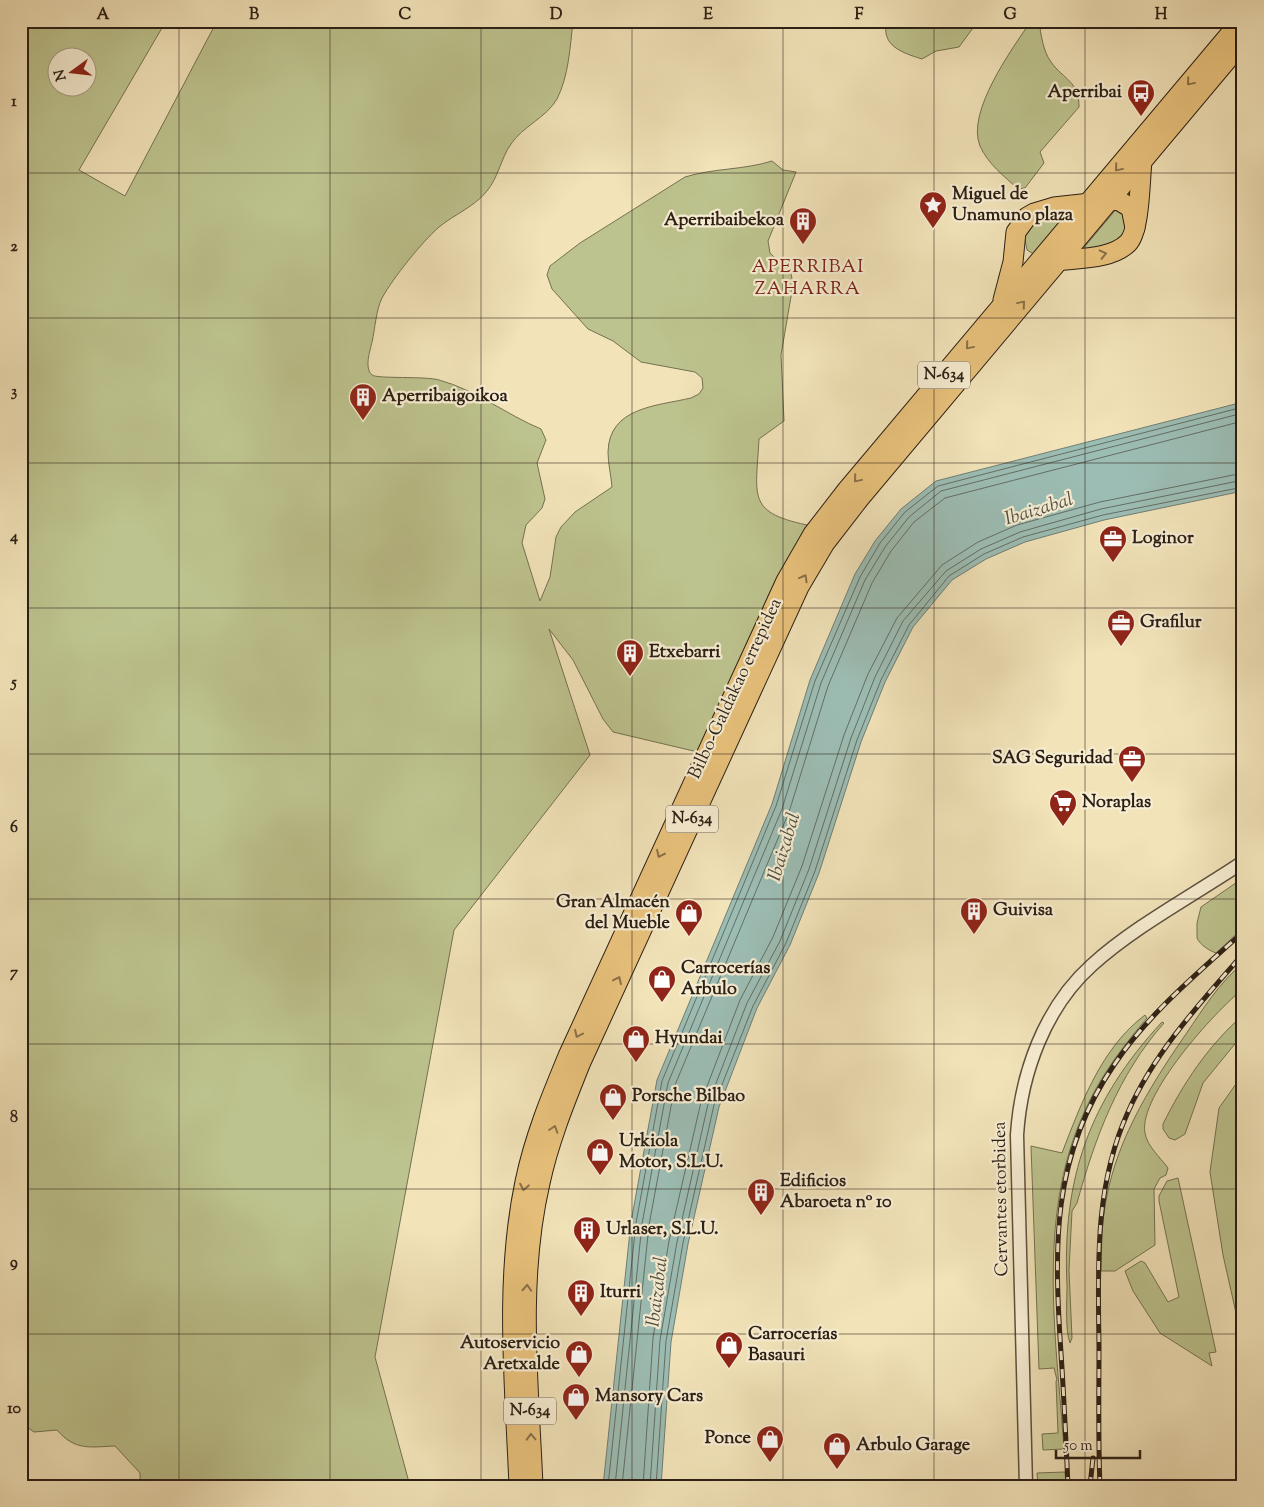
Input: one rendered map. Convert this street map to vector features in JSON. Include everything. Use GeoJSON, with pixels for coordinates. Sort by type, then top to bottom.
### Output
{"type":"FeatureCollection","features":[{"type":"Feature","properties":{"kind":"highway","name":"Bilbo-Galdakao errepidea"},"geometry":{"type":"LineString","coordinates":[[519,1486],[512,1308],[516,1245],[525,1182],[547,1106],[575,1040],[792,569],[813,534],[847,490],[1241,21]]}},
{"type":"Feature","properties":{"kind":"highway","name":"Bilbo-Galdakao errepidea"},"geometry":{"type":"LineString","coordinates":[[533,1486],[527,1299],[530,1246],[539,1184],[552,1136],[581,1062],[799,587],[814,560],[859,499],[1243,41]]}},
{"type":"Feature","properties":{"kind":"highway"},"geometry":{"type":"LineString","coordinates":[[1016,242],[1024,259],[1039,262],[1100,255],[1117,250],[1132,238],[1135,228],[1142,161]]}},
{"type":"Feature","properties":{"kind":"highway"},"geometry":{"type":"LineString","coordinates":[[1000,308],[1009,281],[1018,227],[1034,212],[1118,200],[1131,208],[1135,228]]}},
{"type":"Feature","properties":{"kind":"street","name":"Cervantes etorbidea"},"geometry":{"type":"LineString","coordinates":[[1026,1486],[1017,1135],[1022,1095],[1033,1054],[1058,1006],[1091,966],[1121,942],[1243,862]]}},
{"type":"Feature","properties":{"kind":"green space"},"geometry":{"type":"Polygon","coordinates":[[[21,21],[166,21],[79,170],[125,196],[217,21],[573,21],[567,71],[557,99],[547,112],[522,132],[511,144],[494,179],[482,197],[439,227],[400,271],[380,303],[368,368],[372,375],[376,376],[433,379],[453,384],[541,429],[546,440],[537,463],[545,499],[542,508],[526,525],[522,543],[540,601],[550,577],[556,537],[561,527],[575,512],[612,487],[608,452],[610,437],[617,426],[626,417],[637,411],[691,398],[699,394],[703,388],[702,378],[695,372],[641,362],[613,341],[588,329],[552,289],[547,275],[550,266],[580,243],[685,177],[772,161],[783,170],[796,172],[768,241],[770,253],[791,273],[793,285],[781,355],[784,421],[759,439],[757,489],[760,500],[765,508],[775,515],[812,526],[702,753],[613,732],[603,719],[573,660],[549,629],[590,755],[454,930],[375,1357],[410,1486],[140,1486],[140,1473],[115,1446],[77,1445],[57,1430],[34,1432],[21,1423],[21,21]]]}},
{"type":"Feature","properties":{"kind":"green space"},"geometry":{"type":"Polygon","coordinates":[[[887,21],[978,21],[959,47],[936,51],[922,59],[901,51],[890,42],[886,30],[887,21]]]}},
{"type":"Feature","properties":{"kind":"green space"},"geometry":{"type":"Polygon","coordinates":[[[1031,21],[1039,21],[1046,53],[1056,68],[1074,86],[1079,107],[1040,152],[1044,163],[1025,188],[1018,189],[987,158],[980,146],[977,132],[979,116],[993,81],[1031,21]]]}},
{"type":"Feature","properties":{"kind":"green space"},"geometry":{"type":"Polygon","coordinates":[[[1118,207],[1121,208],[1128,222],[1123,237],[1104,247],[1082,250],[1118,207]]]}},
{"type":"Feature","properties":{"kind":"green space"},"geometry":{"type":"Polygon","coordinates":[[[1070,213],[1035,255],[1027,250],[1024,234],[1037,220],[1070,213]]]}},
{"type":"Feature","properties":{"kind":"green space"},"geometry":{"type":"Polygon","coordinates":[[[1243,878],[1243,928],[1216,953],[1205,947],[1197,938],[1197,923],[1201,907],[1243,878]]]}},
{"type":"Feature","properties":{"kind":"green space"},"geometry":{"type":"Polygon","coordinates":[[[1243,963],[1243,989],[1198,1034],[1181,1055],[1153,1098],[1146,1117],[1146,1138],[1168,1168],[1166,1175],[1160,1178],[1154,1189],[1155,1245],[1115,1271],[1101,1271],[1102,1228],[1108,1189],[1123,1142],[1145,1097],[1172,1055],[1205,1006],[1226,979],[1243,963]]]}},
{"type":"Feature","properties":{"kind":"green space"},"geometry":{"type":"Polygon","coordinates":[[[1145,1015],[1147,1018],[1115,1058],[1089,1102],[1072,1143],[1061,1185],[1055,1228],[1053,1273],[1054,1317],[1064,1449],[1043,1450],[1042,1434],[1058,1433],[1057,1380],[1054,1368],[1039,1369],[1031,1146],[1062,1153],[1085,1097],[1104,1060],[1130,1028],[1145,1015]]]}},
{"type":"Feature","properties":{"kind":"green space"},"geometry":{"type":"Polygon","coordinates":[[[1243,1015],[1243,1034],[1203,1083],[1185,1134],[1175,1140],[1169,1138],[1163,1129],[1163,1124],[1188,1079],[1219,1039],[1243,1015]]]}},
{"type":"Feature","properties":{"kind":"green space"},"geometry":{"type":"Polygon","coordinates":[[[1162,1022],[1164,1023],[1134,1064],[1110,1108],[1100,1131],[1077,1203],[1072,1211],[1069,1270],[1072,1338],[1070,1343],[1067,1323],[1069,1210],[1085,1143],[1116,1081],[1162,1022]]]}},
{"type":"Feature","properties":{"kind":"green space"},"geometry":{"type":"Polygon","coordinates":[[[1243,1074],[1243,1344],[1223,1255],[1210,1172],[1219,1108],[1243,1074]]]}},
{"type":"Feature","properties":{"kind":"green space"},"geometry":{"type":"Polygon","coordinates":[[[1178,1178],[1216,1352],[1209,1353],[1212,1366],[1160,1333],[1133,1291],[1125,1271],[1141,1261],[1145,1263],[1168,1302],[1179,1297],[1159,1201],[1159,1196],[1167,1181],[1178,1178]]]}},
{"type":"Feature","properties":{"kind":"green space"},"geometry":{"type":"Polygon","coordinates":[[[1065,1472],[1066,1486],[1038,1486],[1037,1473],[1065,1472]]]}},
{"type":"Feature","properties":{"kind":"water","name":"Ibaizabal"},"geometry":{"type":"Polygon","coordinates":[[[1243,402],[1243,491],[1104,520],[1025,542],[986,559],[952,580],[913,627],[885,682],[861,742],[819,873],[790,945],[757,1008],[719,1107],[688,1244],[671,1342],[661,1486],[603,1486],[631,1222],[657,1080],[772,804],[810,680],[855,574],[875,541],[901,509],[936,481],[1243,402]]]}},
{"type":"Feature","properties":{"kind":"railway"},"geometry":{"type":"LineString","coordinates":[[1068,1486],[1057,1276],[1058,1240],[1061,1204],[1078,1134],[1093,1099],[1127,1046],[1174,995],[1243,932]]}},
{"type":"Feature","properties":{"kind":"railway"},"geometry":{"type":"LineString","coordinates":[[1100,1486],[1098,1286],[1100,1227],[1109,1169],[1117,1140],[1128,1112],[1151,1069],[1179,1029],[1243,954]]}},
{"type":"Feature","properties":{"kind":"railway"},"geometry":{"type":"LineString","coordinates":[[1090,1486],[1093,1458]]}},
{"type":"Feature","properties":{"kind":"place","name":"Aperribai"},"geometry":{"type":"Point","coordinates":[1141,117]}},
{"type":"Feature","properties":{"kind":"place","name":"Miguel de Unamuno plaza"},"geometry":{"type":"Point","coordinates":[933,229]}},
{"type":"Feature","properties":{"kind":"place","name":"Aperribaibekoa"},"geometry":{"type":"Point","coordinates":[803,245]}},
{"type":"Feature","properties":{"kind":"place","name":"Aperribaigoikoa"},"geometry":{"type":"Point","coordinates":[363,421]}},
{"type":"Feature","properties":{"kind":"place","name":"Loginor"},"geometry":{"type":"Point","coordinates":[1113,563]}},
{"type":"Feature","properties":{"kind":"place","name":"Grafilur"},"geometry":{"type":"Point","coordinates":[1121,647]}},
{"type":"Feature","properties":{"kind":"place","name":"Etxebarri"},"geometry":{"type":"Point","coordinates":[630,677]}},
{"type":"Feature","properties":{"kind":"place","name":"SAG Seguridad"},"geometry":{"type":"Point","coordinates":[1132,783]}},
{"type":"Feature","properties":{"kind":"place","name":"Noraplas"},"geometry":{"type":"Point","coordinates":[1063,827]}},
{"type":"Feature","properties":{"kind":"place","name":"Guivisa"},"geometry":{"type":"Point","coordinates":[974,935]}},
{"type":"Feature","properties":{"kind":"place","name":"Gran Almacén del Mueble"},"geometry":{"type":"Point","coordinates":[689,937]}},
{"type":"Feature","properties":{"kind":"place","name":"Carrocerías Arbulo"},"geometry":{"type":"Point","coordinates":[662,1003]}},
{"type":"Feature","properties":{"kind":"place","name":"Hyundai"},"geometry":{"type":"Point","coordinates":[636,1063]}},
{"type":"Feature","properties":{"kind":"place","name":"Porsche Bilbao"},"geometry":{"type":"Point","coordinates":[613,1121]}},
{"type":"Feature","properties":{"kind":"place","name":"Urkiola Motor, S.L.U."},"geometry":{"type":"Point","coordinates":[600,1176]}},
{"type":"Feature","properties":{"kind":"place","name":"Edificios Abaroeta nº 10"},"geometry":{"type":"Point","coordinates":[761,1216]}},
{"type":"Feature","properties":{"kind":"place","name":"Urlaser, S.L.U."},"geometry":{"type":"Point","coordinates":[587,1254]}},
{"type":"Feature","properties":{"kind":"place","name":"Iturri"},"geometry":{"type":"Point","coordinates":[581,1317]}},
{"type":"Feature","properties":{"kind":"place","name":"Carrocerías Basauri"},"geometry":{"type":"Point","coordinates":[729,1369]}},
{"type":"Feature","properties":{"kind":"place","name":"Autoservicio Aretxalde"},"geometry":{"type":"Point","coordinates":[579,1378]}},
{"type":"Feature","properties":{"kind":"place","name":"Mansory Cars"},"geometry":{"type":"Point","coordinates":[576,1421]}},
{"type":"Feature","properties":{"kind":"place","name":"Ponce"},"geometry":{"type":"Point","coordinates":[770,1463]}},
{"type":"Feature","properties":{"kind":"place","name":"Arbulo Garage"},"geometry":{"type":"Point","coordinates":[837,1470]}},
{"type":"Feature","properties":{"kind":"district","name":"APERRIBAI ZAHARRA"},"geometry":{"type":"Point","coordinates":[808,278]}}]}
